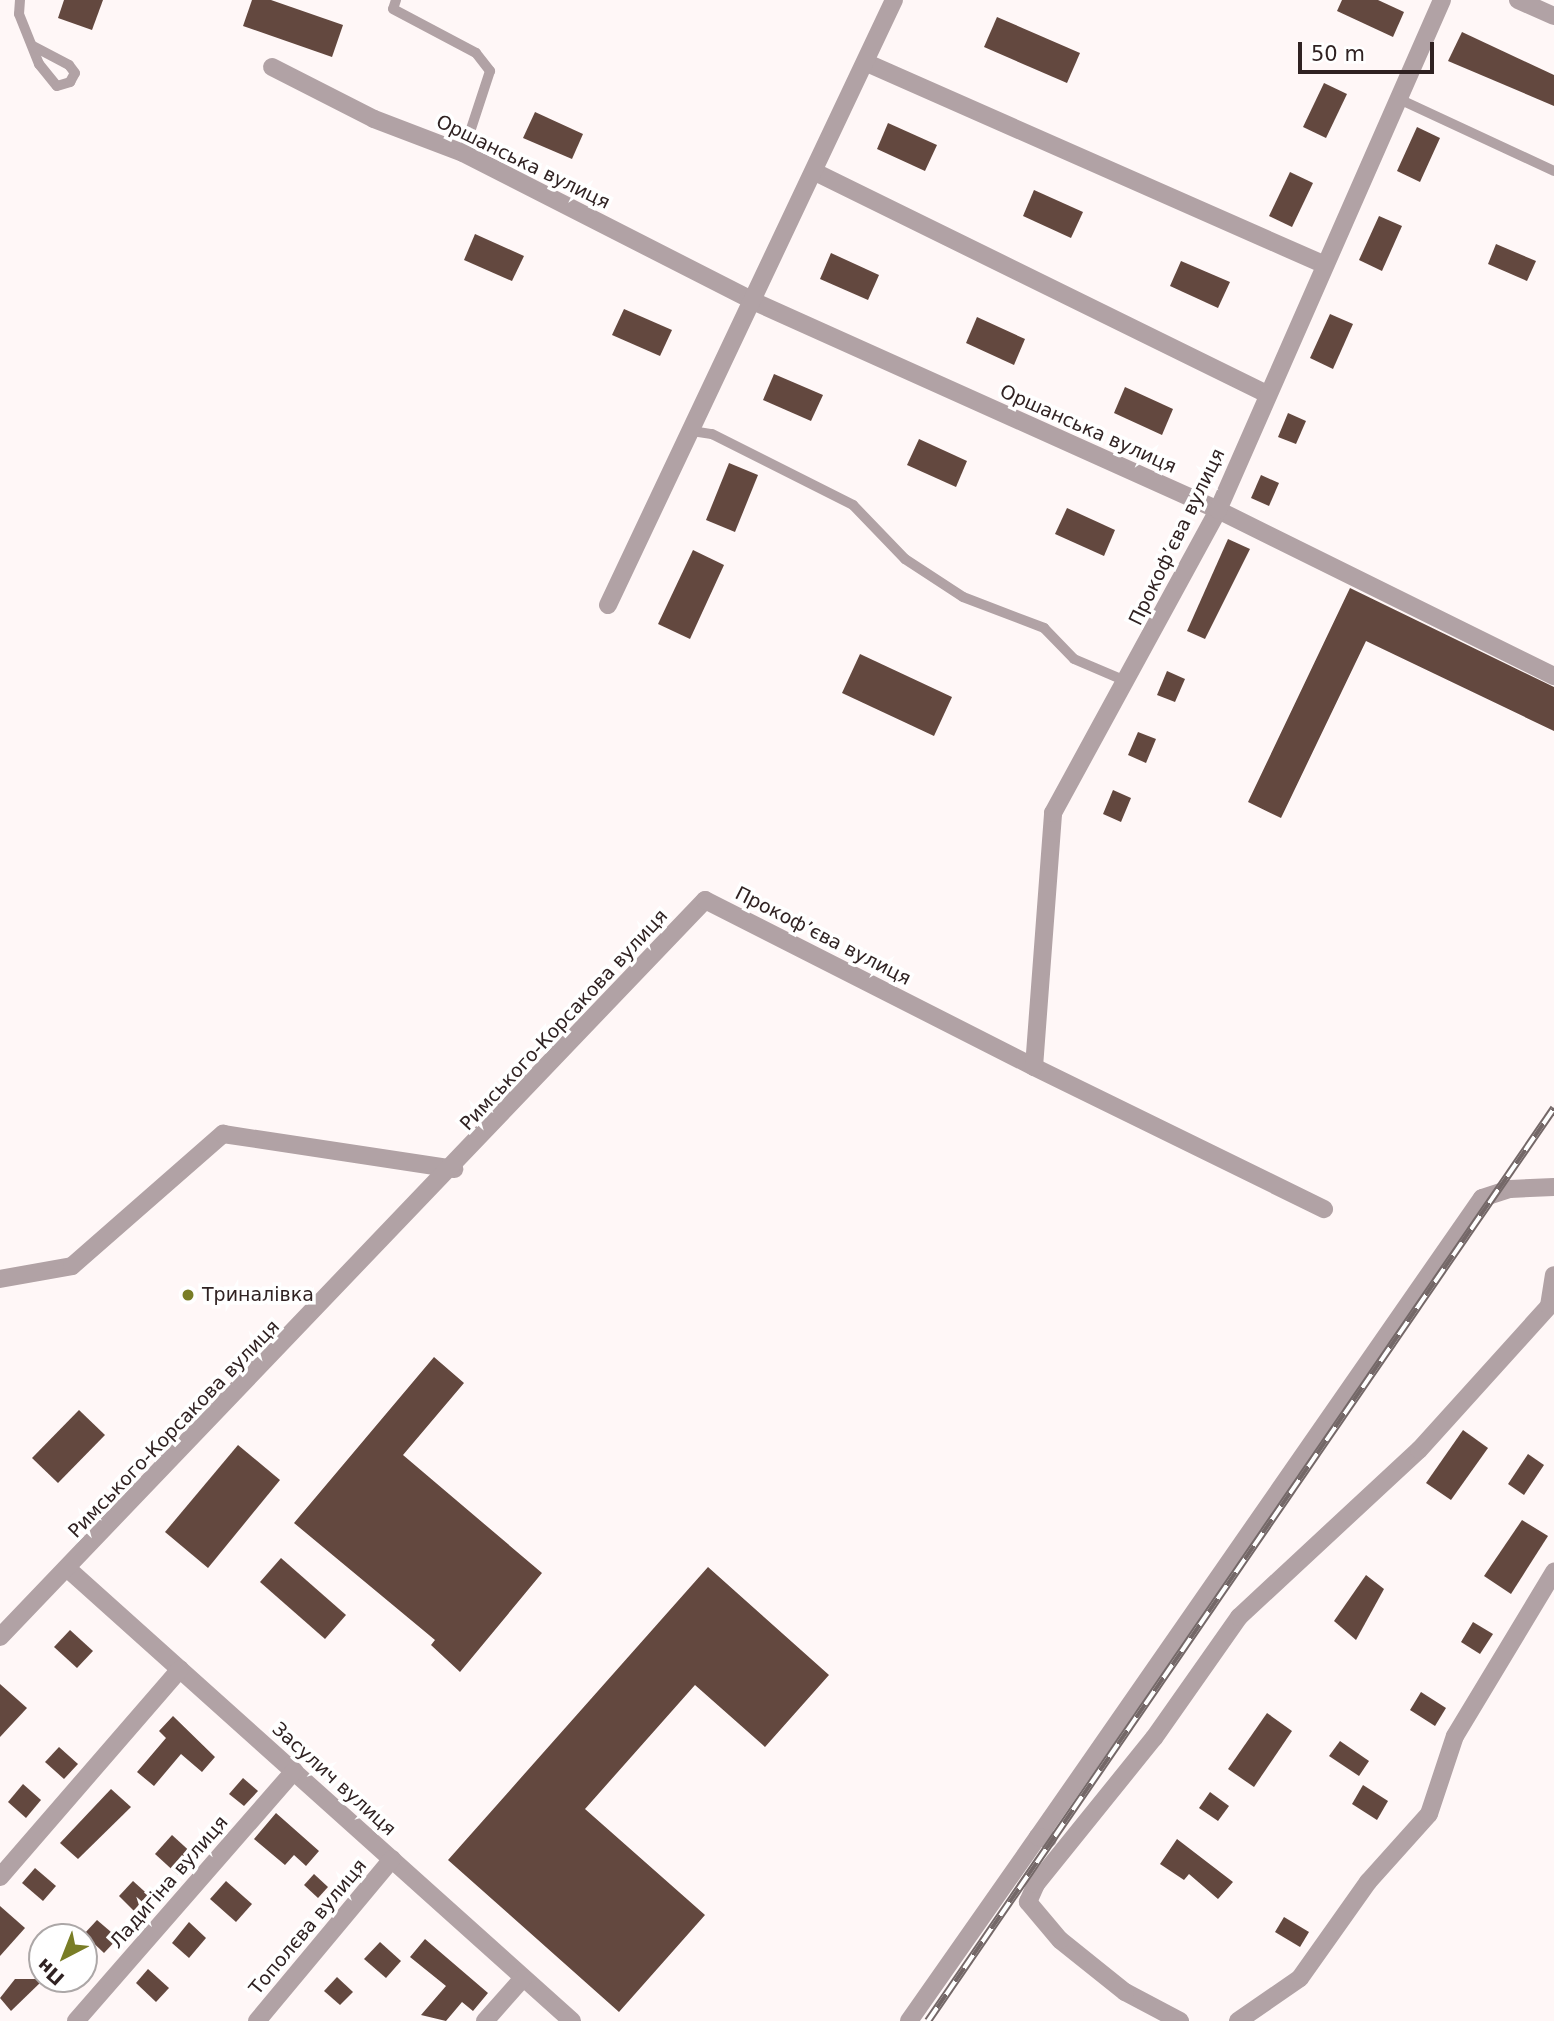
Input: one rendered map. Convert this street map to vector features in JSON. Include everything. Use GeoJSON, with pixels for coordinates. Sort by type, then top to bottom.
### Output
{"type":"FeatureCollection","features":[{"type":"Feature","properties":{"kind":"street"},"geometry":{"type":"LineString","coordinates":[[608,605],[816,172],[894,0]]}},
{"type":"Feature","properties":{"kind":"street","name":"Прокоф’єва вулиця"},"geometry":{"type":"LineString","coordinates":[[1034,1067],[1053,813],[1128,682],[1218,510],[1322,264],[1442,0]]}},
{"type":"Feature","properties":{"kind":"street"},"geometry":{"type":"LineString","coordinates":[[1518,0],[1554,16]]}},
{"type":"Feature","properties":{"kind":"street"},"geometry":{"type":"LineString","coordinates":[[867,63],[1322,264]]}},
{"type":"Feature","properties":{"kind":"street","name":"Оршанська вулиця"},"geometry":{"type":"LineString","coordinates":[[272,67],[374,119],[463,153],[752,301],[1218,510],[1554,676]]}},
{"type":"Feature","properties":{"kind":"street"},"geometry":{"type":"LineString","coordinates":[[816,172],[1267,394]]}},
{"type":"Feature","properties":{"kind":"street","name":"Прокоф’єва вулиця"},"geometry":{"type":"LineString","coordinates":[[705,900],[1034,1067],[1324,1209]]}},
{"type":"Feature","properties":{"kind":"street","name":"Римського-Корсакова вулиця"},"geometry":{"type":"LineString","coordinates":[[4,1626],[68,1569],[454,1169],[705,900]]}},
{"type":"Feature","properties":{"kind":"street"},"geometry":{"type":"LineString","coordinates":[[0,1279],[72,1266],[223,1134],[454,1169]]}},
{"type":"Feature","properties":{"kind":"street"},"geometry":{"type":"LineString","coordinates":[[909,2021],[1482,1198],[1510,1189],[1554,1187]]}},
{"type":"Feature","properties":{"kind":"street"},"geometry":{"type":"LineString","coordinates":[[1180,2021],[1125,1992],[1033,1912],[1028,1902],[1036,1884],[1154,1738],[1239,1617],[1391,1480],[1552,1308],[1554,1275]]}},
{"type":"Feature","properties":{"kind":"street","name":"Засулич вулиця"},"geometry":{"type":"LineString","coordinates":[[68,1569],[572,2021]]}},
{"type":"Feature","properties":{"kind":"street"},"geometry":{"type":"LineString","coordinates":[[1238,2021],[1300,1978],[1368,1882],[1429,1814],[1455,1736],[1554,1572]]}},
{"type":"Feature","properties":{"kind":"street"},"geometry":{"type":"LineString","coordinates":[[0,1877],[180,1669]]}},
{"type":"Feature","properties":{"kind":"street","name":"Ладигіна вулиця"},"geometry":{"type":"LineString","coordinates":[[76,2021],[294,1771]]}},
{"type":"Feature","properties":{"kind":"street"},"geometry":{"type":"LineString","coordinates":[[1038,1838],[1069,1841]]}},
{"type":"Feature","properties":{"kind":"street","name":"Тополєва вулиця"},"geometry":{"type":"LineString","coordinates":[[257,2021],[392,1859]]}},
{"type":"Feature","properties":{"kind":"street"},"geometry":{"type":"LineString","coordinates":[[485,2021],[523,1978]]}},
{"type":"Feature","properties":{"kind":"lane"},"geometry":{"type":"LineString","coordinates":[[20,0],[19,14],[33,46]]}},
{"type":"Feature","properties":{"kind":"lane"},"geometry":{"type":"LineString","coordinates":[[396,0],[393,9],[476,53],[490,71],[463,153]]}},
{"type":"Feature","properties":{"kind":"lane"},"geometry":{"type":"LineString","coordinates":[[1399,99],[1554,171]]}},
{"type":"Feature","properties":{"kind":"lane"},"geometry":{"type":"LineString","coordinates":[[692,431],[712,433],[853,505],[905,559],[952,590],[1044,628],[1074,659],[1128,682]]}},
{"type":"Feature","properties":{"kind":"building"},"geometry":{"type":"Polygon","coordinates":[[[64,0],[103,0],[92,30],[58,18],[64,0]]]}},
{"type":"Feature","properties":{"kind":"building"},"geometry":{"type":"Polygon","coordinates":[[[252,0],[271,0],[343,25],[332,57],[243,26],[252,0]]]}},
{"type":"Feature","properties":{"kind":"building"},"geometry":{"type":"Polygon","coordinates":[[[1342,0],[1378,0],[1404,12],[1393,37],[1337,11],[1342,0]]]}},
{"type":"Feature","properties":{"kind":"building"},"geometry":{"type":"Polygon","coordinates":[[[997,17],[1080,53],[1067,83],[984,47],[997,17]]]}},
{"type":"Feature","properties":{"kind":"building"},"geometry":{"type":"Polygon","coordinates":[[[1462,32],[1554,75],[1554,106],[1448,61],[1462,32]]]}},
{"type":"Feature","properties":{"kind":"building"},"geometry":{"type":"Polygon","coordinates":[[[1324,83],[1347,94],[1326,138],[1303,127],[1324,83]]]}},
{"type":"Feature","properties":{"kind":"building"},"geometry":{"type":"Polygon","coordinates":[[[535,112],[583,134],[572,159],[523,138],[535,112]]]}},
{"type":"Feature","properties":{"kind":"building"},"geometry":{"type":"Polygon","coordinates":[[[888,123],[937,145],[925,171],[877,149],[888,123]]]}},
{"type":"Feature","properties":{"kind":"building"},"geometry":{"type":"Polygon","coordinates":[[[1417,127],[1440,138],[1420,182],[1397,171],[1417,127]]]}},
{"type":"Feature","properties":{"kind":"building"},"geometry":{"type":"Polygon","coordinates":[[[1290,172],[1313,183],[1292,227],[1269,216],[1290,172]]]}},
{"type":"Feature","properties":{"kind":"building"},"geometry":{"type":"Polygon","coordinates":[[[1034,190],[1083,212],[1071,238],[1023,216],[1034,190]]]}},
{"type":"Feature","properties":{"kind":"building"},"geometry":{"type":"Polygon","coordinates":[[[1379,216],[1402,226],[1382,271],[1359,260],[1379,216]]]}},
{"type":"Feature","properties":{"kind":"building"},"geometry":{"type":"Polygon","coordinates":[[[475,234],[524,256],[512,281],[464,260],[475,234]]]}},
{"type":"Feature","properties":{"kind":"building"},"geometry":{"type":"Polygon","coordinates":[[[1496,244],[1536,261],[1527,281],[1488,264],[1496,244]]]}},
{"type":"Feature","properties":{"kind":"building"},"geometry":{"type":"Polygon","coordinates":[[[831,253],[879,275],[868,300],[820,279],[831,253]]]}},
{"type":"Feature","properties":{"kind":"building"},"geometry":{"type":"Polygon","coordinates":[[[1181,261],[1230,282],[1218,308],[1170,286],[1181,261]]]}},
{"type":"Feature","properties":{"kind":"building"},"geometry":{"type":"Polygon","coordinates":[[[624,309],[672,330],[660,356],[612,335],[624,309]]]}},
{"type":"Feature","properties":{"kind":"building"},"geometry":{"type":"Polygon","coordinates":[[[1330,314],[1353,324],[1333,369],[1310,358],[1330,314]]]}},
{"type":"Feature","properties":{"kind":"building"},"geometry":{"type":"Polygon","coordinates":[[[977,317],[1025,339],[1014,365],[966,343],[977,317]]]}},
{"type":"Feature","properties":{"kind":"building"},"geometry":{"type":"Polygon","coordinates":[[[774,374],[823,395],[811,421],[763,400],[774,374]]]}},
{"type":"Feature","properties":{"kind":"building"},"geometry":{"type":"Polygon","coordinates":[[[1125,387],[1173,409],[1162,435],[1114,413],[1125,387]]]}},
{"type":"Feature","properties":{"kind":"building"},"geometry":{"type":"Polygon","coordinates":[[[1288,413],[1306,421],[1296,444],[1278,437],[1288,413]]]}},
{"type":"Feature","properties":{"kind":"building"},"geometry":{"type":"Polygon","coordinates":[[[919,439],[967,461],[956,487],[907,465],[919,439]]]}},
{"type":"Feature","properties":{"kind":"building"},"geometry":{"type":"Polygon","coordinates":[[[729,463],[758,475],[735,532],[706,520],[729,463]]]}},
{"type":"Feature","properties":{"kind":"building"},"geometry":{"type":"Polygon","coordinates":[[[1261,475],[1279,483],[1269,506],[1251,498],[1261,475]]]}},
{"type":"Feature","properties":{"kind":"building"},"geometry":{"type":"Polygon","coordinates":[[[1067,508],[1115,530],[1104,556],[1055,534],[1067,508]]]}},
{"type":"Feature","properties":{"kind":"building"},"geometry":{"type":"Polygon","coordinates":[[[1228,539],[1250,549],[1205,639],[1187,631],[1228,539]]]}},
{"type":"Feature","properties":{"kind":"building"},"geometry":{"type":"Polygon","coordinates":[[[693,550],[724,565],[690,639],[658,624],[693,550]]]}},
{"type":"Feature","properties":{"kind":"building"},"geometry":{"type":"Polygon","coordinates":[[[1350,588],[1554,687],[1554,731],[1366,641],[1281,818],[1248,802],[1350,588]]]}},
{"type":"Feature","properties":{"kind":"building"},"geometry":{"type":"Polygon","coordinates":[[[860,654],[952,697],[934,736],[842,693],[860,654]]]}},
{"type":"Feature","properties":{"kind":"building"},"geometry":{"type":"Polygon","coordinates":[[[1167,671],[1185,679],[1175,702],[1157,695],[1167,671]]]}},
{"type":"Feature","properties":{"kind":"building"},"geometry":{"type":"Polygon","coordinates":[[[1138,732],[1156,739],[1146,763],[1128,755],[1138,732]]]}},
{"type":"Feature","properties":{"kind":"building"},"geometry":{"type":"Polygon","coordinates":[[[1113,790],[1131,798],[1121,822],[1103,814],[1113,790]]]}},
{"type":"Feature","properties":{"kind":"building"},"geometry":{"type":"Polygon","coordinates":[[[434,1357],[464,1383],[403,1455],[542,1573],[460,1672],[431,1645],[435,1640],[294,1523],[434,1357]]]}},
{"type":"Feature","properties":{"kind":"building"},"geometry":{"type":"Polygon","coordinates":[[[79,1410],[105,1435],[58,1483],[32,1458],[79,1410]]]}},
{"type":"Feature","properties":{"kind":"building"},"geometry":{"type":"Polygon","coordinates":[[[1463,1430],[1488,1448],[1451,1500],[1426,1483],[1463,1430]]]}},
{"type":"Feature","properties":{"kind":"building"},"geometry":{"type":"Polygon","coordinates":[[[238,1445],[280,1480],[208,1568],[165,1532],[238,1445]]]}},
{"type":"Feature","properties":{"kind":"building"},"geometry":{"type":"Polygon","coordinates":[[[1528,1454],[1544,1465],[1524,1495],[1508,1484],[1528,1454]]]}},
{"type":"Feature","properties":{"kind":"building"},"geometry":{"type":"Polygon","coordinates":[[[1522,1520],[1548,1536],[1511,1594],[1484,1576],[1522,1520]]]}},
{"type":"Feature","properties":{"kind":"building"},"geometry":{"type":"Polygon","coordinates":[[[281,1558],[346,1615],[325,1639],[260,1582],[281,1558]]]}},
{"type":"Feature","properties":{"kind":"building"},"geometry":{"type":"Polygon","coordinates":[[[708,1567],[829,1675],[765,1747],[695,1685],[585,1809],[705,1915],[619,2012],[448,1860],[708,1567]]]}},
{"type":"Feature","properties":{"kind":"building"},"geometry":{"type":"Polygon","coordinates":[[[1366,1575],[1384,1589],[1356,1640],[1334,1621],[1366,1575]]]}},
{"type":"Feature","properties":{"kind":"building"},"geometry":{"type":"Polygon","coordinates":[[[1473,1622],[1493,1634],[1480,1654],[1461,1642],[1473,1622]]]}},
{"type":"Feature","properties":{"kind":"building"},"geometry":{"type":"Polygon","coordinates":[[[70,1630],[93,1651],[77,1668],[54,1647],[70,1630]]]}},
{"type":"Feature","properties":{"kind":"building"},"geometry":{"type":"Polygon","coordinates":[[[0,1684],[27,1708],[0,1737],[0,1684]]]}},
{"type":"Feature","properties":{"kind":"building"},"geometry":{"type":"Polygon","coordinates":[[[1421,1692],[1446,1708],[1435,1726],[1410,1710],[1421,1692]]]}},
{"type":"Feature","properties":{"kind":"building"},"geometry":{"type":"Polygon","coordinates":[[[1267,1713],[1292,1731],[1254,1787],[1228,1769],[1267,1713]]]}},
{"type":"Feature","properties":{"kind":"building"},"geometry":{"type":"Polygon","coordinates":[[[173,1716],[215,1757],[202,1772],[181,1754],[154,1786],[137,1772],[166,1738],[159,1731],[173,1716]]]}},
{"type":"Feature","properties":{"kind":"building"},"geometry":{"type":"Polygon","coordinates":[[[1340,1741],[1369,1761],[1359,1776],[1329,1756],[1340,1741]]]}},
{"type":"Feature","properties":{"kind":"building"},"geometry":{"type":"Polygon","coordinates":[[[59,1747],[78,1764],[64,1779],[45,1762],[59,1747]]]}},
{"type":"Feature","properties":{"kind":"building"},"geometry":{"type":"Polygon","coordinates":[[[243,1778],[258,1791],[244,1806],[229,1794],[243,1778]]]}},
{"type":"Feature","properties":{"kind":"building"},"geometry":{"type":"Polygon","coordinates":[[[23,1784],[41,1800],[26,1818],[8,1802],[23,1784]]]}},
{"type":"Feature","properties":{"kind":"building"},"geometry":{"type":"Polygon","coordinates":[[[1363,1785],[1388,1801],[1377,1820],[1352,1804],[1363,1785]]]}},
{"type":"Feature","properties":{"kind":"building"},"geometry":{"type":"Polygon","coordinates":[[[111,1789],[131,1807],[78,1859],[60,1843],[111,1789]]]}},
{"type":"Feature","properties":{"kind":"building"},"geometry":{"type":"Polygon","coordinates":[[[1210,1792],[1229,1806],[1218,1821],[1199,1808],[1210,1792]]]}},
{"type":"Feature","properties":{"kind":"building"},"geometry":{"type":"Polygon","coordinates":[[[276,1813],[319,1851],[306,1866],[294,1855],[285,1865],[254,1839],[276,1813]]]}},
{"type":"Feature","properties":{"kind":"building"},"geometry":{"type":"Polygon","coordinates":[[[172,1835],[195,1856],[178,1875],[155,1854],[172,1835]]]}},
{"type":"Feature","properties":{"kind":"building"},"geometry":{"type":"Polygon","coordinates":[[[1177,1839],[1233,1882],[1218,1899],[1189,1874],[1184,1880],[1160,1864],[1177,1839]]]}},
{"type":"Feature","properties":{"kind":"building"},"geometry":{"type":"Polygon","coordinates":[[[35,1868],[56,1886],[43,1901],[22,1883],[35,1868]]]}},
{"type":"Feature","properties":{"kind":"building"},"geometry":{"type":"Polygon","coordinates":[[[314,1874],[328,1887],[318,1898],[304,1885],[314,1874]]]}},
{"type":"Feature","properties":{"kind":"building"},"geometry":{"type":"Polygon","coordinates":[[[133,1881],[154,1900],[139,1916],[119,1896],[133,1881]]]}},
{"type":"Feature","properties":{"kind":"building"},"geometry":{"type":"Polygon","coordinates":[[[226,1881],[252,1904],[236,1922],[210,1899],[226,1881]]]}},
{"type":"Feature","properties":{"kind":"building"},"geometry":{"type":"Polygon","coordinates":[[[0,1906],[25,1928],[0,1956],[0,1906]]]}},
{"type":"Feature","properties":{"kind":"building"},"geometry":{"type":"Polygon","coordinates":[[[1284,1917],[1309,1932],[1300,1947],[1275,1932],[1284,1917]]]}},
{"type":"Feature","properties":{"kind":"building"},"geometry":{"type":"Polygon","coordinates":[[[97,1920],[118,1938],[104,1953],[98,1947],[98,1923],[94,1923],[97,1920]]]}},
{"type":"Feature","properties":{"kind":"building"},"geometry":{"type":"Polygon","coordinates":[[[189,1922],[206,1938],[189,1958],[172,1943],[189,1922]]]}},
{"type":"Feature","properties":{"kind":"building"},"geometry":{"type":"Polygon","coordinates":[[[425,1939],[488,1993],[473,2011],[462,2002],[446,2021],[421,2015],[446,1986],[410,1957],[425,1939]]]}},
{"type":"Feature","properties":{"kind":"building"},"geometry":{"type":"Polygon","coordinates":[[[380,1942],[401,1961],[386,1978],[364,1959],[380,1942]]]}},
{"type":"Feature","properties":{"kind":"building"},"geometry":{"type":"Polygon","coordinates":[[[148,1969],[169,1988],[156,2002],[136,1983],[148,1969]]]}},
{"type":"Feature","properties":{"kind":"building"},"geometry":{"type":"Polygon","coordinates":[[[337,1977],[353,1992],[340,2005],[324,1991],[337,1977]]]}},
{"type":"Feature","properties":{"kind":"building"},"geometry":{"type":"Polygon","coordinates":[[[15,1979],[28,1979],[30,1993],[11,2011],[0,1998],[15,1979]]]}},
{"type":"Feature","properties":{"kind":"railway"},"geometry":{"type":"LineString","coordinates":[[928,2021],[1554,1108]]}},
{"type":"Feature","properties":{"kind":"place","name":"Триналівка"},"geometry":{"type":"Point","coordinates":[188,1295]}}]}
